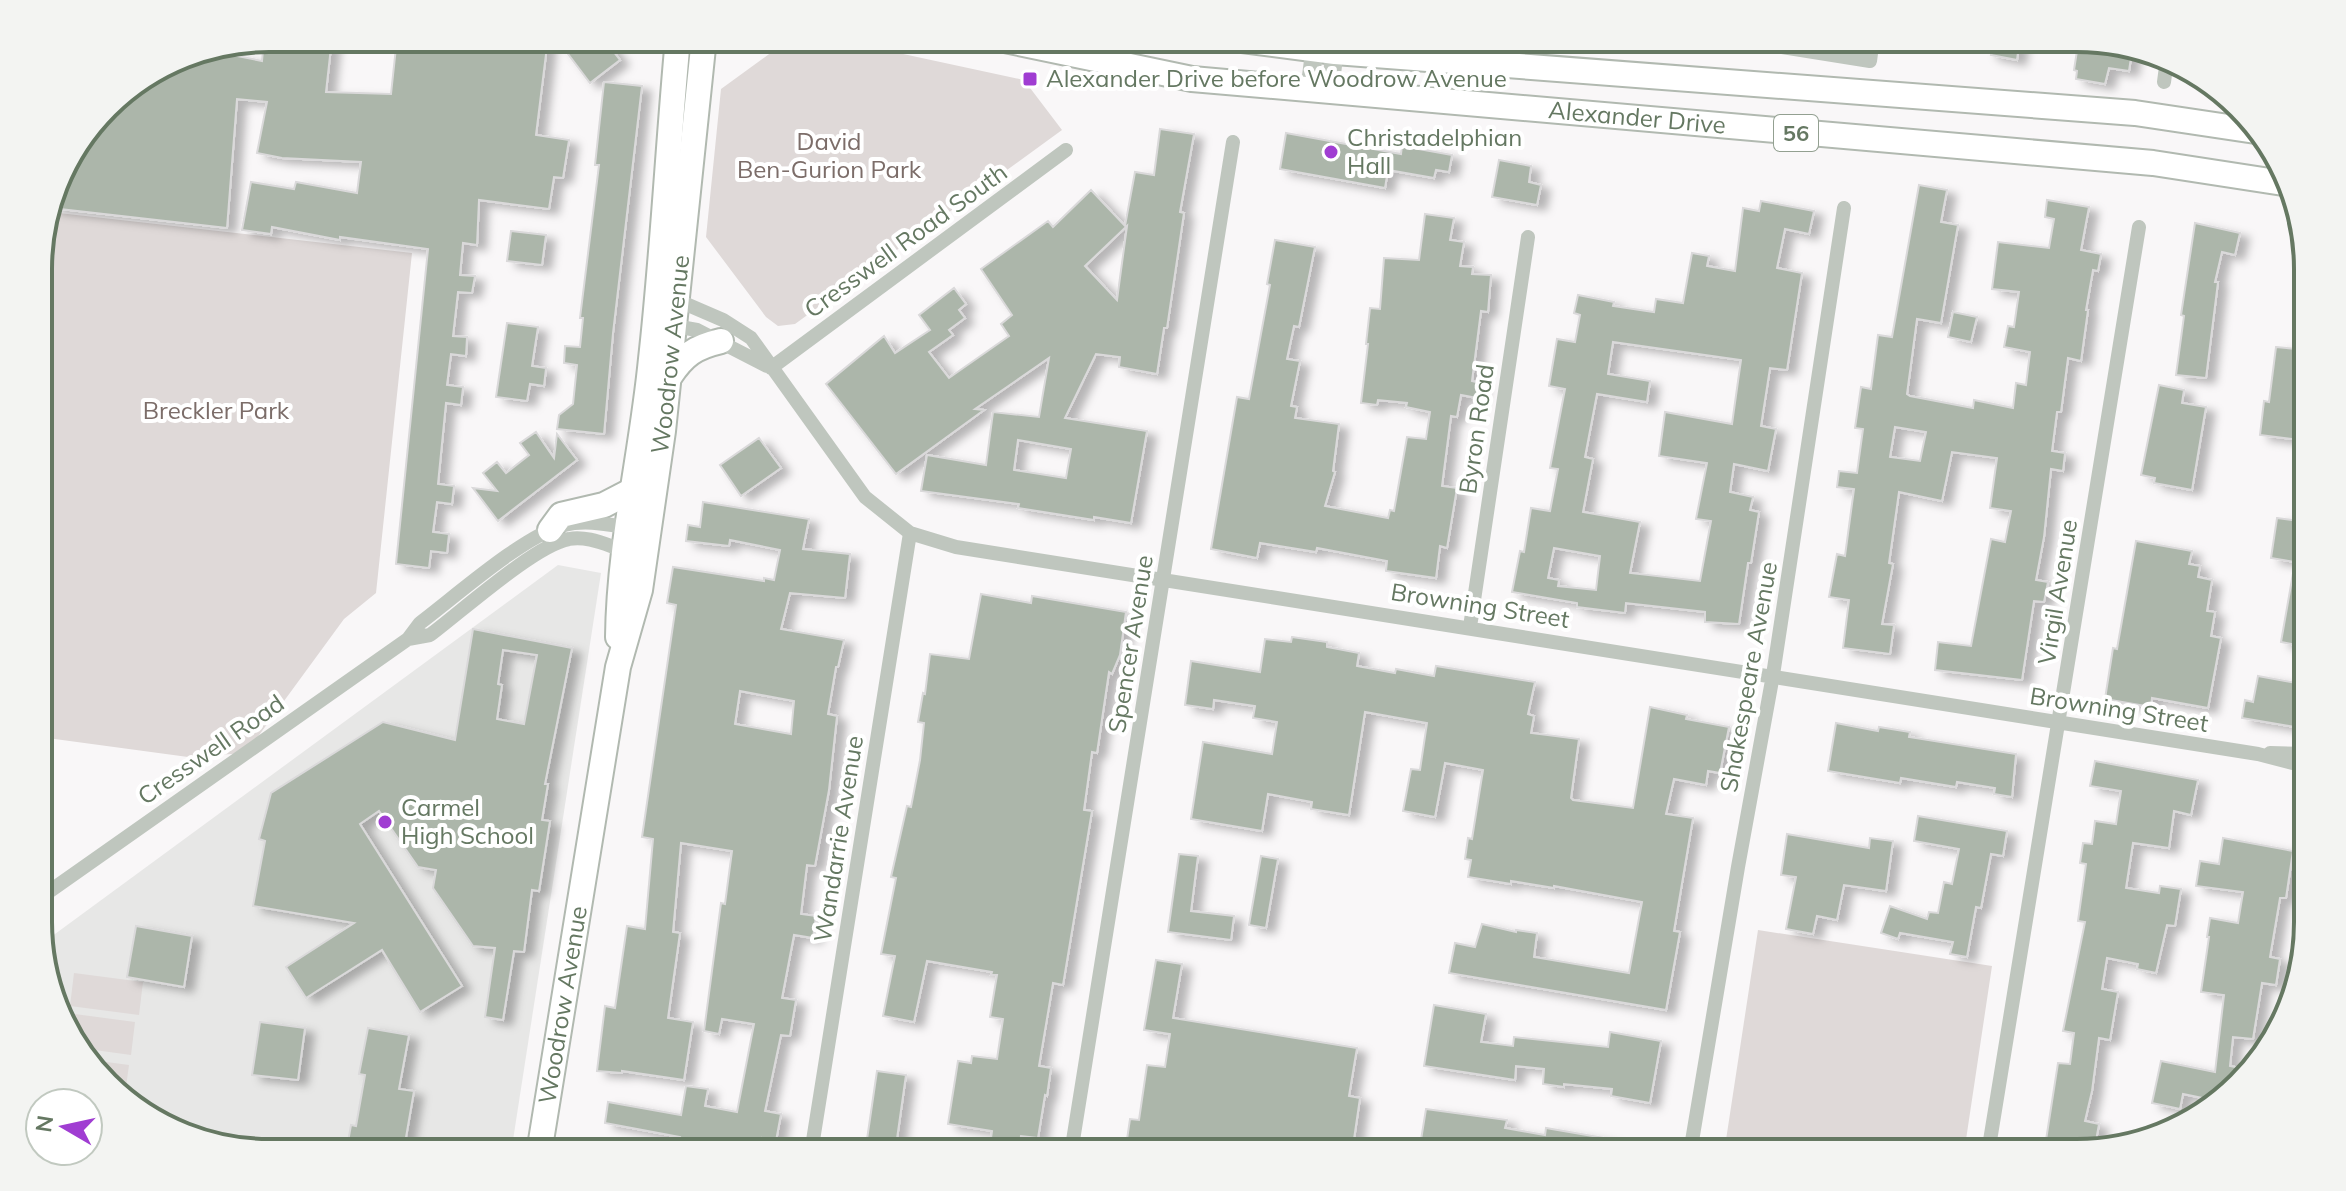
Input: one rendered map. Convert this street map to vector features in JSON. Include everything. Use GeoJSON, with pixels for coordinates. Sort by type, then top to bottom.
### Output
{"type":"FeatureCollection","features":[{"type":"Feature","properties":{"kind":"main road"},"geometry":{"type":"LineString","coordinates":[[666,52],[674,75]]}},
{"type":"Feature","properties":{"kind":"main road","name":"Woodrow Avenue"},"geometry":{"type":"LineString","coordinates":[[667,296],[668,190],[676,52]]}},
{"type":"Feature","properties":{"kind":"main road","name":"Woodrow Avenue"},"geometry":{"type":"LineString","coordinates":[[541,1139],[618,667],[640,590],[633,490],[664,325],[702,52]]}},
{"type":"Feature","properties":{"kind":"main road","name":"Alexander Drive"},"geometry":{"type":"LineString","coordinates":[[1062,52],[1192,79],[2153,163],[2275,182]]}},
{"type":"Feature","properties":{"kind":"main road","name":"Alexander Drive"},"geometry":{"type":"LineString","coordinates":[[1408,52],[2135,113],[2242,129]]}},
{"type":"Feature","properties":{"kind":"main road","name":"Woodrow Avenue"},"geometry":{"type":"LineString","coordinates":[[636,541],[670,376],[664,325]]}},
{"type":"Feature","properties":{"kind":"main road"},"geometry":{"type":"LineString","coordinates":[[670,376],[690,351],[721,341]]}},
{"type":"Feature","properties":{"kind":"main road"},"geometry":{"type":"LineString","coordinates":[[550,530],[561,515],[604,505],[633,490]]}},
{"type":"Feature","properties":{"kind":"street"},"geometry":{"type":"LineString","coordinates":[[1319,92],[1324,52]]}},
{"type":"Feature","properties":{"kind":"street"},"geometry":{"type":"LineString","coordinates":[[1814,52],[1870,61],[1871,52]]}},
{"type":"Feature","properties":{"kind":"street"},"geometry":{"type":"LineString","coordinates":[[2164,82],[2165,71]]}},
{"type":"Feature","properties":{"kind":"street","name":"Spencer Avenue"},"geometry":{"type":"LineString","coordinates":[[1073,1139],[1233,142]]}},
{"type":"Feature","properties":{"kind":"street","name":"Cresswell Road South"},"geometry":{"type":"LineString","coordinates":[[771,368],[1066,150]]}},
{"type":"Feature","properties":{"kind":"street","name":"Shakespeare Avenue"},"geometry":{"type":"LineString","coordinates":[[1692,1139],[1773,675],[1844,208]]}},
{"type":"Feature","properties":{"kind":"street","name":"Virgil Avenue"},"geometry":{"type":"LineString","coordinates":[[1990,1139],[2139,227]]}},
{"type":"Feature","properties":{"kind":"street","name":"Byron Road"},"geometry":{"type":"LineString","coordinates":[[1470,627],[1528,237]]}},
{"type":"Feature","properties":{"kind":"street","name":"Browning Street"},"geometry":{"type":"LineString","coordinates":[[667,296],[723,320],[751,338],[865,497],[910,533],[956,547],[1773,675],[2258,754],[2294,763]]}},
{"type":"Feature","properties":{"kind":"street","name":"Browning Street"},"geometry":{"type":"LineString","coordinates":[[664,325],[697,330],[771,368]]}},
{"type":"Feature","properties":{"kind":"street","name":"Cresswell Road"},"geometry":{"type":"LineString","coordinates":[[52,890],[408,639],[420,623],[533,539],[550,530],[586,522],[636,541]]}},
{"type":"Feature","properties":{"kind":"street","name":"Wandarrie Avenue"},"geometry":{"type":"LineString","coordinates":[[813,1139],[910,533]]}},
{"type":"Feature","properties":{"kind":"street","name":"Cresswell Road"},"geometry":{"type":"LineString","coordinates":[[408,639],[430,635],[548,546],[571,538],[605,543],[636,541]]}},
{"type":"Feature","properties":{"kind":"street","name":"Browning Street"},"geometry":{"type":"LineString","coordinates":[[2258,754],[2294,754]]}},
{"type":"Feature","properties":{"kind":"shaded area","name":"Carmel High School"},"geometry":{"type":"Polygon","coordinates":[[[558,565],[601,573],[513,1139],[269,1139],[213,1132],[173,1117],[137,1094],[116,1075],[81,1030],[59,978],[53,935],[558,565]]]}},
{"type":"Feature","properties":{"kind":"green space","name":"David Ben-Gurion Park"},"geometry":{"type":"Polygon","coordinates":[[[772,52],[894,52],[1024,80],[1062,130],[795,324],[778,326],[766,317],[706,237],[721,89],[772,52]]]}},
{"type":"Feature","properties":{"kind":"green space","name":"Breckler Park"},"geometry":{"type":"Polygon","coordinates":[[[59,213],[412,253],[376,593],[344,619],[246,753],[188,757],[52,739],[52,255],[59,213]]]}},
{"type":"Feature","properties":{"kind":"green space"},"geometry":{"type":"Polygon","coordinates":[[[1758,930],[1992,966],[1966,1139],[1726,1139],[1758,930]]]}},
{"type":"Feature","properties":{"kind":"green space"},"geometry":{"type":"Polygon","coordinates":[[[74,973],[143,982],[139,1015],[70,1006],[74,973]]]}},
{"type":"Feature","properties":{"kind":"green space"},"geometry":{"type":"Polygon","coordinates":[[[73,1014],[135,1022],[131,1055],[94,1050],[73,1014]]]}},
{"type":"Feature","properties":{"kind":"green space"},"geometry":{"type":"Polygon","coordinates":[[[104,1062],[129,1065],[126,1084],[104,1062]]]}},
{"type":"Feature","properties":{"kind":"building"},"geometry":{"type":"Polygon","coordinates":[[[263,52],[330,52],[326,92],[391,94],[396,52],[546,52],[536,135],[569,140],[563,178],[554,177],[549,209],[479,200],[477,245],[463,243],[460,275],[475,276],[472,293],[458,292],[453,336],[467,337],[466,356],[451,354],[447,385],[463,387],[461,405],[446,403],[438,484],[454,486],[452,504],[437,502],[433,532],[449,534],[447,553],[431,551],[429,568],[396,564],[428,249],[340,237],[340,240],[272,227],[271,234],[242,230],[251,182],[294,189],[296,182],[357,193],[361,162],[282,158],[257,153],[267,102],[237,99],[227,228],[60,209],[81,161],[97,137],[126,106],[149,89],[173,74],[227,56],[262,61],[263,52]]]}},
{"type":"Feature","properties":{"kind":"building"},"geometry":{"type":"Polygon","coordinates":[[[567,52],[614,52],[620,60],[590,83],[567,52]]]}},
{"type":"Feature","properties":{"kind":"building"},"geometry":{"type":"Polygon","coordinates":[[[1992,52],[2018,52],[2017,60],[1991,55],[1992,52]]]}},
{"type":"Feature","properties":{"kind":"building"},"geometry":{"type":"Polygon","coordinates":[[[2077,52],[2131,59],[2129,71],[2109,68],[2105,84],[2076,79],[2077,71],[2074,70],[2077,52]]]}},
{"type":"Feature","properties":{"kind":"building"},"geometry":{"type":"Polygon","coordinates":[[[604,82],[642,86],[604,434],[557,429],[559,415],[573,404],[577,365],[564,363],[565,346],[580,347],[583,318],[580,318],[599,165],[595,165],[604,82]]]}},
{"type":"Feature","properties":{"kind":"building"},"geometry":{"type":"Polygon","coordinates":[[[1160,129],[1194,134],[1180,212],[1184,213],[1167,328],[1164,328],[1157,374],[1119,367],[1120,357],[1096,354],[1065,418],[1147,431],[1131,523],[1094,517],[1094,520],[1018,508],[1019,504],[921,491],[927,455],[986,465],[993,412],[1039,417],[1049,358],[975,409],[984,410],[896,474],[826,384],[884,336],[895,353],[930,330],[919,315],[954,288],[966,304],[959,310],[965,318],[949,330],[953,335],[929,352],[949,378],[1009,336],[1001,324],[1012,315],[981,269],[1048,221],[1053,227],[1091,190],[1125,226],[1135,172],[1154,175],[1160,129]],[[1127,226],[1085,266],[1117,300],[1127,226]],[[1018,440],[1014,470],[1066,478],[1071,449],[1018,440]]]}},
{"type":"Feature","properties":{"kind":"building"},"geometry":{"type":"Polygon","coordinates":[[[1286,133],[1401,154],[1402,146],[1452,155],[1449,172],[1436,170],[1434,178],[1388,170],[1385,188],[1280,169],[1286,133]]]}},
{"type":"Feature","properties":{"kind":"building"},"geometry":{"type":"Polygon","coordinates":[[[1499,160],[1531,166],[1529,182],[1541,185],[1537,205],[1492,197],[1499,160]]]}},
{"type":"Feature","properties":{"kind":"building"},"geometry":{"type":"Polygon","coordinates":[[[1919,185],[1947,190],[1941,222],[1958,225],[1941,323],[1917,319],[1907,394],[1973,408],[1974,400],[2013,408],[2016,383],[2026,385],[2030,352],[2004,347],[2008,326],[2014,327],[2019,292],[1992,289],[1998,242],[2049,248],[2054,219],[2045,217],[2047,200],[2089,207],[2081,250],[2101,254],[2098,271],[2093,270],[2081,361],[2068,358],[2061,412],[2057,412],[2052,451],[2065,453],[2063,471],[2051,469],[2036,580],[2048,582],[2044,602],[2034,601],[2022,680],[1935,670],[1938,642],[1971,646],[1991,539],[2005,542],[2011,511],[1990,508],[1997,458],[1952,452],[1942,501],[1899,492],[1889,563],[1893,564],[1882,624],[1894,625],[1890,654],[1843,648],[1849,600],[1829,597],[1837,554],[1845,556],[1854,489],[1837,487],[1839,471],[1857,473],[1863,429],[1855,428],[1861,387],[1871,389],[1878,335],[1892,337],[1919,185]],[[1895,427],[1890,457],[1920,461],[1926,432],[1895,427]]]}},
{"type":"Feature","properties":{"kind":"building"},"geometry":{"type":"Polygon","coordinates":[[[1761,201],[1814,211],[1809,234],[1785,229],[1777,268],[1802,273],[1787,370],[1770,368],[1761,426],[1776,429],[1768,471],[1734,464],[1730,492],[1753,497],[1750,510],[1759,512],[1739,624],[1705,622],[1705,612],[1626,603],[1625,613],[1577,607],[1577,603],[1512,592],[1520,551],[1524,552],[1531,508],[1550,511],[1558,469],[1550,468],[1565,389],[1549,386],[1557,339],[1575,342],[1580,315],[1574,313],[1578,295],[1614,302],[1613,306],[1654,312],[1656,299],[1683,303],[1692,253],[1709,256],[1707,266],[1735,271],[1743,208],[1759,211],[1761,201]],[[1613,342],[1608,374],[1650,381],[1647,402],[1597,394],[1585,457],[1593,459],[1583,512],[1640,522],[1630,573],[1700,581],[1711,521],[1696,519],[1707,463],[1659,456],[1665,412],[1732,424],[1741,360],[1613,342]],[[1554,548],[1548,578],[1559,580],[1558,586],[1596,590],[1600,556],[1554,548]]]}},
{"type":"Feature","properties":{"kind":"building"},"geometry":{"type":"Polygon","coordinates":[[[1425,214],[1454,218],[1450,240],[1464,242],[1460,266],[1473,267],[1472,274],[1491,275],[1488,312],[1481,311],[1472,381],[1480,383],[1477,398],[1461,395],[1457,417],[1451,416],[1442,486],[1457,488],[1447,548],[1440,546],[1436,578],[1386,571],[1387,561],[1317,548],[1316,552],[1260,543],[1257,558],[1211,549],[1237,397],[1249,399],[1275,240],[1315,247],[1299,327],[1294,326],[1287,359],[1300,361],[1291,406],[1297,407],[1295,418],[1339,424],[1335,472],[1325,506],[1388,518],[1390,510],[1394,511],[1407,437],[1426,439],[1430,412],[1406,407],[1407,403],[1378,400],[1377,405],[1361,403],[1366,344],[1370,308],[1380,309],[1384,258],[1419,260],[1425,214]]]}},
{"type":"Feature","properties":{"kind":"building"},"geometry":{"type":"Polygon","coordinates":[[[2195,223],[2240,233],[2235,255],[2222,252],[2215,282],[2218,282],[2206,378],[2176,375],[2184,316],[2181,315],[2195,223]]]}},
{"type":"Feature","properties":{"kind":"building"},"geometry":{"type":"Polygon","coordinates":[[[511,231],[546,235],[542,265],[507,261],[511,231]]]}},
{"type":"Feature","properties":{"kind":"building"},"geometry":{"type":"Polygon","coordinates":[[[1953,312],[1977,317],[1971,342],[1948,337],[1953,312]]]}},
{"type":"Feature","properties":{"kind":"building"},"geometry":{"type":"Polygon","coordinates":[[[507,323],[538,327],[532,366],[546,368],[544,386],[530,384],[527,401],[496,397],[507,323]]]}},
{"type":"Feature","properties":{"kind":"building"},"geometry":{"type":"Polygon","coordinates":[[[2276,347],[2294,349],[2294,439],[2260,435],[2264,401],[2269,402],[2276,347]]]}},
{"type":"Feature","properties":{"kind":"building"},"geometry":{"type":"Polygon","coordinates":[[[2159,385],[2184,390],[2182,403],[2206,407],[2192,490],[2154,483],[2155,478],[2141,475],[2159,385]]]}},
{"type":"Feature","properties":{"kind":"building"},"geometry":{"type":"Polygon","coordinates":[[[536,432],[554,458],[557,434],[577,460],[498,521],[473,488],[497,491],[483,473],[497,462],[506,473],[529,455],[520,443],[536,432]]]}},
{"type":"Feature","properties":{"kind":"building"},"geometry":{"type":"Polygon","coordinates":[[[759,438],[781,468],[741,496],[720,465],[759,438]]]}},
{"type":"Feature","properties":{"kind":"building"},"geometry":{"type":"Polygon","coordinates":[[[703,502],[809,519],[803,549],[850,554],[845,598],[790,593],[781,629],[844,640],[828,714],[837,716],[829,790],[815,866],[807,865],[801,914],[816,916],[813,938],[794,935],[782,998],[796,1000],[790,1036],[781,1035],[765,1111],[781,1114],[776,1139],[680,1139],[605,1123],[608,1102],[681,1115],[686,1086],[708,1089],[705,1106],[737,1112],[754,1024],[722,1019],[719,1034],[704,1031],[721,903],[725,904],[732,851],[681,843],[673,932],[680,933],[668,1018],[693,1022],[684,1080],[622,1071],[597,1071],[605,1006],[615,1008],[627,926],[645,929],[653,839],[642,837],[676,605],[667,603],[673,567],[774,580],[780,550],[730,540],[729,546],[686,541],[688,525],[700,527],[703,502]],[[740,691],[735,724],[791,734],[794,701],[740,691]]]}},
{"type":"Feature","properties":{"kind":"building"},"geometry":{"type":"Polygon","coordinates":[[[2277,518],[2294,520],[2294,562],[2271,558],[2277,518]]]}},
{"type":"Feature","properties":{"kind":"building"},"geometry":{"type":"Polygon","coordinates":[[[2136,541],[2192,551],[2189,564],[2200,566],[2198,577],[2212,580],[2207,611],[2215,612],[2211,636],[2221,638],[2208,708],[2152,698],[2151,707],[2105,699],[2136,541]]]}},
{"type":"Feature","properties":{"kind":"building"},"geometry":{"type":"Polygon","coordinates":[[[2294,568],[2294,644],[2281,642],[2294,568]]]}},
{"type":"Feature","properties":{"kind":"building"},"geometry":{"type":"Polygon","coordinates":[[[981,594],[1031,603],[1032,596],[1126,612],[1120,655],[1112,674],[1109,672],[1097,753],[1092,752],[1084,810],[1092,811],[1063,985],[1053,983],[1039,1066],[1051,1068],[1038,1138],[991,1139],[992,1131],[948,1124],[958,1061],[971,1063],[972,1056],[997,1059],[1003,1019],[990,1017],[997,975],[927,961],[914,1022],[883,1016],[895,956],[881,954],[896,878],[891,877],[907,806],[911,807],[920,760],[924,723],[918,722],[930,654],[969,659],[981,594]]]}},
{"type":"Feature","properties":{"kind":"building"},"geometry":{"type":"Polygon","coordinates":[[[473,629],[572,648],[545,784],[548,784],[542,820],[550,821],[539,891],[532,890],[524,952],[514,951],[503,1020],[485,1017],[495,948],[473,946],[433,888],[436,870],[418,867],[379,811],[360,824],[462,986],[420,1012],[382,950],[306,998],[286,967],[354,923],[253,906],[265,841],[259,839],[271,793],[383,722],[455,740],[473,629]],[[503,650],[497,719],[524,724],[537,655],[503,650]]]}},
{"type":"Feature","properties":{"kind":"building"},"geometry":{"type":"Polygon","coordinates":[[[1292,637],[1327,642],[1327,647],[1359,653],[1357,666],[1434,676],[1436,666],[1535,682],[1528,714],[1534,716],[1531,733],[1579,739],[1573,800],[1633,808],[1650,707],[1687,715],[1686,719],[1729,727],[1720,773],[1708,771],[1706,785],[1674,779],[1666,814],[1693,818],[1674,931],[1680,932],[1666,1010],[1449,973],[1455,943],[1475,947],[1482,924],[1516,932],[1537,933],[1534,957],[1629,973],[1642,902],[1554,886],[1511,881],[1511,884],[1468,877],[1471,860],[1465,859],[1468,838],[1472,839],[1483,770],[1445,763],[1435,817],[1403,811],[1411,769],[1420,770],[1427,723],[1365,712],[1349,815],[1311,809],[1312,802],[1268,794],[1262,831],[1191,819],[1203,742],[1272,754],[1277,722],[1253,718],[1255,706],[1214,700],[1213,709],[1185,705],[1191,661],[1260,672],[1265,639],[1291,642],[1292,637]]]}},
{"type":"Feature","properties":{"kind":"building"},"geometry":{"type":"Polygon","coordinates":[[[2258,676],[2294,683],[2294,727],[2242,718],[2245,700],[2253,702],[2258,676]]]}},
{"type":"Feature","properties":{"kind":"building"},"geometry":{"type":"Polygon","coordinates":[[[1836,723],[1878,731],[1879,727],[1910,732],[1909,737],[2016,754],[2012,797],[1994,794],[1995,788],[1957,782],[1956,787],[1901,778],[1900,783],[1828,771],[1836,723]]]}},
{"type":"Feature","properties":{"kind":"building"},"geometry":{"type":"Polygon","coordinates":[[[2095,761],[2198,780],[2191,815],[2174,811],[2169,848],[2133,843],[2126,888],[2159,893],[2160,886],[2181,889],[2175,926],[2167,925],[2156,973],[2137,969],[2138,964],[2107,958],[2102,989],[2118,992],[2110,1040],[2099,1038],[2085,1121],[2099,1124],[2096,1138],[2046,1139],[2058,1063],[2070,1064],[2074,1033],[2063,1031],[2085,922],[2078,921],[2086,864],[2080,863],[2083,843],[2092,844],[2095,821],[2116,824],[2121,791],[2090,786],[2095,761]]]}},
{"type":"Feature","properties":{"kind":"building"},"geometry":{"type":"Polygon","coordinates":[[[1918,816],[2007,831],[2003,856],[1991,854],[1981,908],[1976,907],[1967,957],[1950,954],[1953,942],[1900,933],[1898,939],[1881,933],[1890,906],[1927,919],[1929,912],[1938,913],[1944,882],[1952,884],[1959,849],[1914,841],[1918,816]]]}},
{"type":"Feature","properties":{"kind":"building"},"geometry":{"type":"Polygon","coordinates":[[[1787,834],[1869,848],[1870,838],[1893,841],[1886,891],[1844,885],[1837,920],[1817,916],[1813,934],[1786,929],[1796,877],[1781,875],[1787,834]]]}},
{"type":"Feature","properties":{"kind":"building"},"geometry":{"type":"Polygon","coordinates":[[[2223,838],[2293,851],[2286,898],[2280,898],[2270,957],[2280,959],[2276,985],[2262,983],[2253,1039],[2233,1037],[2230,1066],[2238,1068],[2220,1085],[2202,1098],[2183,1094],[2180,1109],[2152,1103],[2161,1061],[2215,1072],[2224,995],[2201,992],[2207,937],[2210,918],[2238,923],[2243,892],[2196,886],[2200,861],[2219,864],[2223,838]]]}},
{"type":"Feature","properties":{"kind":"building"},"geometry":{"type":"Polygon","coordinates":[[[1179,854],[1198,856],[1191,911],[1234,916],[1231,940],[1168,932],[1179,854]]]}},
{"type":"Feature","properties":{"kind":"building"},"geometry":{"type":"Polygon","coordinates":[[[1261,856],[1278,859],[1266,928],[1249,925],[1261,856]]]}},
{"type":"Feature","properties":{"kind":"building"},"geometry":{"type":"Polygon","coordinates":[[[136,926],[192,936],[184,987],[127,977],[136,926]]]}},
{"type":"Feature","properties":{"kind":"building"},"geometry":{"type":"Polygon","coordinates":[[[1156,960],[1182,964],[1173,1018],[1357,1048],[1349,1096],[1360,1098],[1354,1139],[1127,1139],[1130,1119],[1139,1120],[1147,1065],[1165,1067],[1170,1034],[1144,1030],[1156,960]]]}},
{"type":"Feature","properties":{"kind":"building"},"geometry":{"type":"Polygon","coordinates":[[[1434,1005],[1486,1014],[1481,1042],[1513,1046],[1514,1037],[1608,1047],[1610,1032],[1661,1041],[1650,1103],[1611,1096],[1612,1089],[1543,1084],[1544,1069],[1516,1066],[1515,1080],[1424,1066],[1434,1005]]]}},
{"type":"Feature","properties":{"kind":"building"},"geometry":{"type":"Polygon","coordinates":[[[260,1022],[305,1028],[298,1080],[252,1075],[260,1022]]]}},
{"type":"Feature","properties":{"kind":"building"},"geometry":{"type":"Polygon","coordinates":[[[368,1028],[409,1035],[399,1089],[414,1091],[406,1139],[348,1139],[351,1125],[356,1126],[365,1075],[359,1074],[368,1028]]]}},
{"type":"Feature","properties":{"kind":"building"},"geometry":{"type":"Polygon","coordinates":[[[877,1071],[906,1075],[897,1139],[867,1139],[877,1071]]]}},
{"type":"Feature","properties":{"kind":"building"},"geometry":{"type":"Polygon","coordinates":[[[1426,1109],[1507,1120],[1505,1128],[1545,1135],[1546,1128],[1610,1139],[1421,1139],[1426,1109]]]}},
{"type":"Feature","properties":{"kind":"place","name":"Alexander Drive before Woodrow Avenue"},"geometry":{"type":"Point","coordinates":[1030,79]}},
{"type":"Feature","properties":{"kind":"place","name":"Christadelphian Hall"},"geometry":{"type":"Point","coordinates":[1331,152]}},
{"type":"Feature","properties":{"kind":"place","name":"Carmel High School"},"geometry":{"type":"Point","coordinates":[385,822]}}]}
